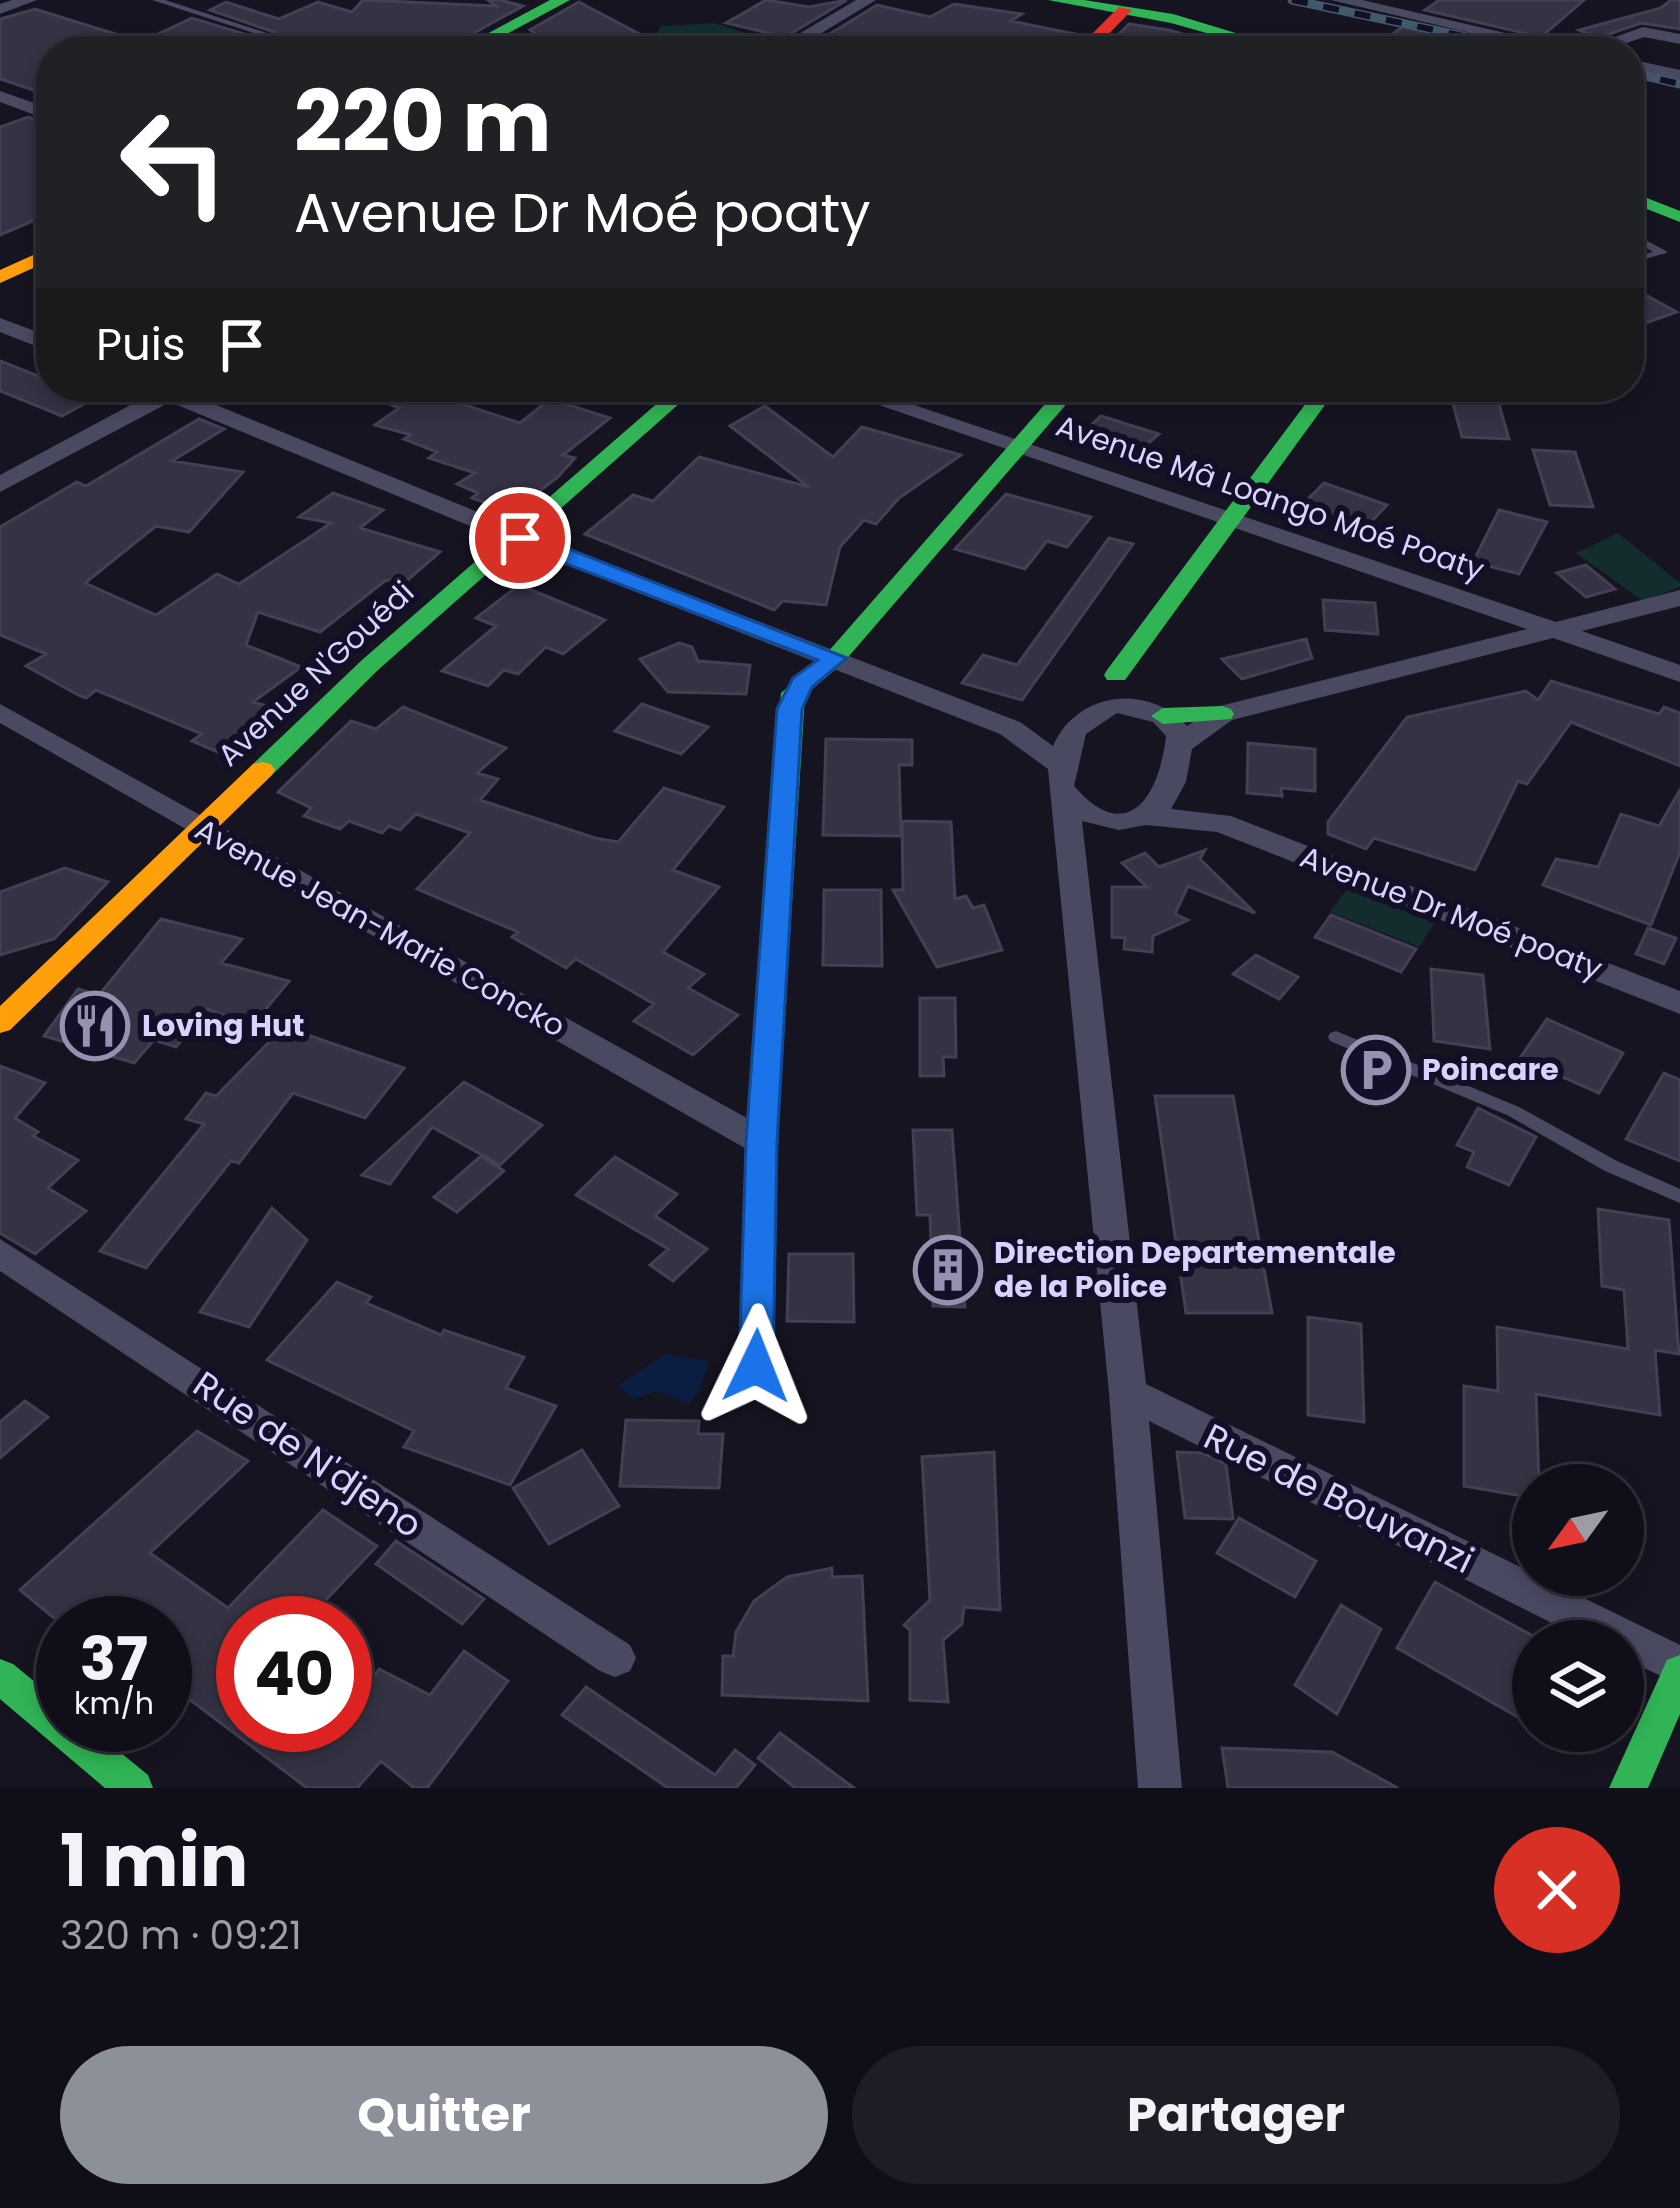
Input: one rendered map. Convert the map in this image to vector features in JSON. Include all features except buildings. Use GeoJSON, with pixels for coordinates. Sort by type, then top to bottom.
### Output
{"type":"FeatureCollection","features":[{"type":"Feature","properties":{"kind":"street"},"geometry":{"type":"LineString","coordinates":[[0,9],[29,0]]}},
{"type":"Feature","properties":{"kind":"street"},"geometry":{"type":"LineString","coordinates":[[804,36],[868,0]]}},
{"type":"Feature","properties":{"kind":"street"},"geometry":{"type":"LineString","coordinates":[[1056,0],[1124,10],[1227,36]]}},
{"type":"Feature","properties":{"kind":"street"},"geometry":{"type":"LineString","coordinates":[[1339,0],[1503,36]]}},
{"type":"Feature","properties":{"kind":"street"},"geometry":{"type":"LineString","coordinates":[[493,36],[562,1]]}},
{"type":"Feature","properties":{"kind":"street"},"geometry":{"type":"LineString","coordinates":[[1109,36],[1124,10]]}},
{"type":"Feature","properties":{"kind":"street"},"geometry":{"type":"LineString","coordinates":[[1630,36],[1642,32],[1680,39]]}},
{"type":"Feature","properties":{"kind":"street"},"geometry":{"type":"LineString","coordinates":[[1644,67],[1680,75]]}},
{"type":"Feature","properties":{"kind":"street"},"geometry":{"type":"LineString","coordinates":[[0,96],[36,110]]}},
{"type":"Feature","properties":{"kind":"street"},"geometry":{"type":"LineString","coordinates":[[0,125],[36,115]]}},
{"type":"Feature","properties":{"kind":"street"},"geometry":{"type":"LineString","coordinates":[[1644,202],[1680,217]]}},
{"type":"Feature","properties":{"kind":"street"},"geometry":{"type":"LineString","coordinates":[[0,277],[36,260]]}},
{"type":"Feature","properties":{"kind":"street"},"geometry":{"type":"LineString","coordinates":[[0,324],[36,339]]}},
{"type":"Feature","properties":{"kind":"street"},"geometry":{"type":"LineString","coordinates":[[0,485],[145,402]]}},
{"type":"Feature","properties":{"kind":"street"},"geometry":{"type":"LineString","coordinates":[[199,402],[520,538],[1010,728],[1060,765]]}},
{"type":"Feature","properties":{"kind":"street","name":"Avenue N'Gouédi"},"geometry":{"type":"LineString","coordinates":[[0,1023],[370,665],[671,402]]}},
{"type":"Feature","properties":{"kind":"street","name":"Avenue Mâ Loango Moé Poaty"},"geometry":{"type":"LineString","coordinates":[[882,402],[1233,517],[1680,674]]}},
{"type":"Feature","properties":{"kind":"street"},"geometry":{"type":"LineString","coordinates":[[756,1366],[762,1142],[790,709],[802,683],[835,658],[1057,402]]}},
{"type":"Feature","properties":{"kind":"street"},"geometry":{"type":"LineString","coordinates":[[1160,1788],[1127,1394],[1060,765],[1116,675],[1317,402]]}},
{"type":"Feature","properties":{"kind":"street"},"geometry":{"type":"LineString","coordinates":[[1010,728],[1090,712],[1222,714],[1680,598]]}},
{"type":"Feature","properties":{"kind":"street"},"geometry":{"type":"LineString","coordinates":[[1068,854],[1161,804],[1171,783],[1180,735],[1116,675]]}},
{"type":"Feature","properties":{"kind":"street","name":"Avenue Jean-Marie Concko"},"geometry":{"type":"LineString","coordinates":[[0,712],[762,1142]]}},
{"type":"Feature","properties":{"kind":"street"},"geometry":{"type":"LineString","coordinates":[[1179,746],[1222,714]]}},
{"type":"Feature","properties":{"kind":"street","name":"Avenue Dr Moé poaty"},"geometry":{"type":"LineString","coordinates":[[1171,783],[1221,823],[1680,1003]]}},
{"type":"Feature","properties":{"kind":"street"},"geometry":{"type":"LineString","coordinates":[[1067,800],[1102,818],[1134,818]]}},
{"type":"Feature","properties":{"kind":"street","name":"Avenue Dr Moé poaty"},"geometry":{"type":"LineString","coordinates":[[1134,818],[1221,823]]}},
{"type":"Feature","properties":{"kind":"street","name":"Rue de N'djeno"},"geometry":{"type":"LineString","coordinates":[[0,1253],[615,1658]]}},
{"type":"Feature","properties":{"kind":"street","name":"Rue de Bouvanzi"},"geometry":{"type":"LineString","coordinates":[[1127,1394],[1680,1669]]}},
{"type":"Feature","properties":{"kind":"street"},"geometry":{"type":"LineString","coordinates":[[1628,1788],[1680,1669]]}},
{"type":"Feature","properties":{"kind":"street"},"geometry":{"type":"LineString","coordinates":[[0,1676],[134,1788]]}},
{"type":"Feature","properties":{"kind":"lane"},"geometry":{"type":"LineString","coordinates":[[156,0],[266,34]]}},
{"type":"Feature","properties":{"kind":"lane"},"geometry":{"type":"LineString","coordinates":[[1644,241],[1660,248],[1662,254],[1644,257]]}},
{"type":"Feature","properties":{"kind":"lane"},"geometry":{"type":"LineString","coordinates":[[1336,1037],[1513,1111],[1611,1166],[1680,1196]]}},
{"type":"Feature","properties":{"kind":"green space"},"geometry":{"type":"Polygon","coordinates":[[[715,23],[755,36],[656,36],[661,26],[715,23]]]}},
{"type":"Feature","properties":{"kind":"green space"},"geometry":{"type":"Polygon","coordinates":[[[1618,533],[1680,587],[1643,601],[1576,553],[1618,533]]]}},
{"type":"Feature","properties":{"kind":"green space"},"geometry":{"type":"Polygon","coordinates":[[[1347,889],[1435,923],[1419,947],[1330,912],[1347,889]]]}},
{"type":"Feature","properties":{"kind":"water"},"geometry":{"type":"Polygon","coordinates":[[[665,1354],[709,1361],[699,1393],[688,1403],[655,1391],[633,1399],[617,1386],[665,1354]]]}},
{"type":"Feature","properties":{"kind":"railway"},"geometry":{"type":"LineString","coordinates":[[1292,0],[1463,36]]}},
{"type":"Feature","properties":{"kind":"railway"},"geometry":{"type":"LineString","coordinates":[[1644,76],[1680,84]]}},
{"type":"Feature","properties":{"kind":"traffic: fast"},"geometry":{"type":"LineString","coordinates":[[492,36],[562,0]]}},
{"type":"Feature","properties":{"kind":"traffic: fast"},"geometry":{"type":"LineString","coordinates":[[1056,0],[1173,19],[1234,36]]}},
{"type":"Feature","properties":{"kind":"traffic: fast"},"geometry":{"type":"LineString","coordinates":[[1644,202],[1680,217]]}},
{"type":"Feature","properties":{"kind":"traffic: fast"},"geometry":{"type":"LineString","coordinates":[[262,770],[370,665],[671,402]]}},
{"type":"Feature","properties":{"kind":"traffic: fast"},"geometry":{"type":"LineString","coordinates":[[756,1366],[762,1142],[793,693],[835,658],[1058,402]]}},
{"type":"Feature","properties":{"kind":"traffic: fast"},"geometry":{"type":"LineString","coordinates":[[1116,675],[1317,402]]}},
{"type":"Feature","properties":{"kind":"traffic: fast"},"geometry":{"type":"LineString","coordinates":[[1163,716],[1222,714]]}},
{"type":"Feature","properties":{"kind":"traffic: fast"},"geometry":{"type":"LineString","coordinates":[[1628,1788],[1680,1672]]}},
{"type":"Feature","properties":{"kind":"traffic: fast"},"geometry":{"type":"LineString","coordinates":[[0,1676],[134,1788]]}},
{"type":"Feature","properties":{"kind":"traffic: slow"},"geometry":{"type":"LineString","coordinates":[[0,277],[36,260]]}},
{"type":"Feature","properties":{"kind":"traffic: slow"},"geometry":{"type":"LineString","coordinates":[[0,1023],[262,770]]}},
{"type":"Feature","properties":{"kind":"traffic: jam"},"geometry":{"type":"LineString","coordinates":[[1098,36],[1124,10]]}},
{"type":"Feature","properties":{"kind":"place","name":"Loving Hut"},"geometry":{"type":"Point","coordinates":[95,1026]}},
{"type":"Feature","properties":{"kind":"place","name":"Poincare"},"geometry":{"type":"Point","coordinates":[1376,1070]}},
{"type":"Feature","properties":{"kind":"place","name":"Direction Departementale de la Police"},"geometry":{"type":"Point","coordinates":[948,1270]}},
{"type":"Feature","properties":{"kind":"route"},"geometry":{"type":"LineString","coordinates":[[520,538],[835,658],[793,693],[790,709],[762,1142],[756,1366]]}}]}
